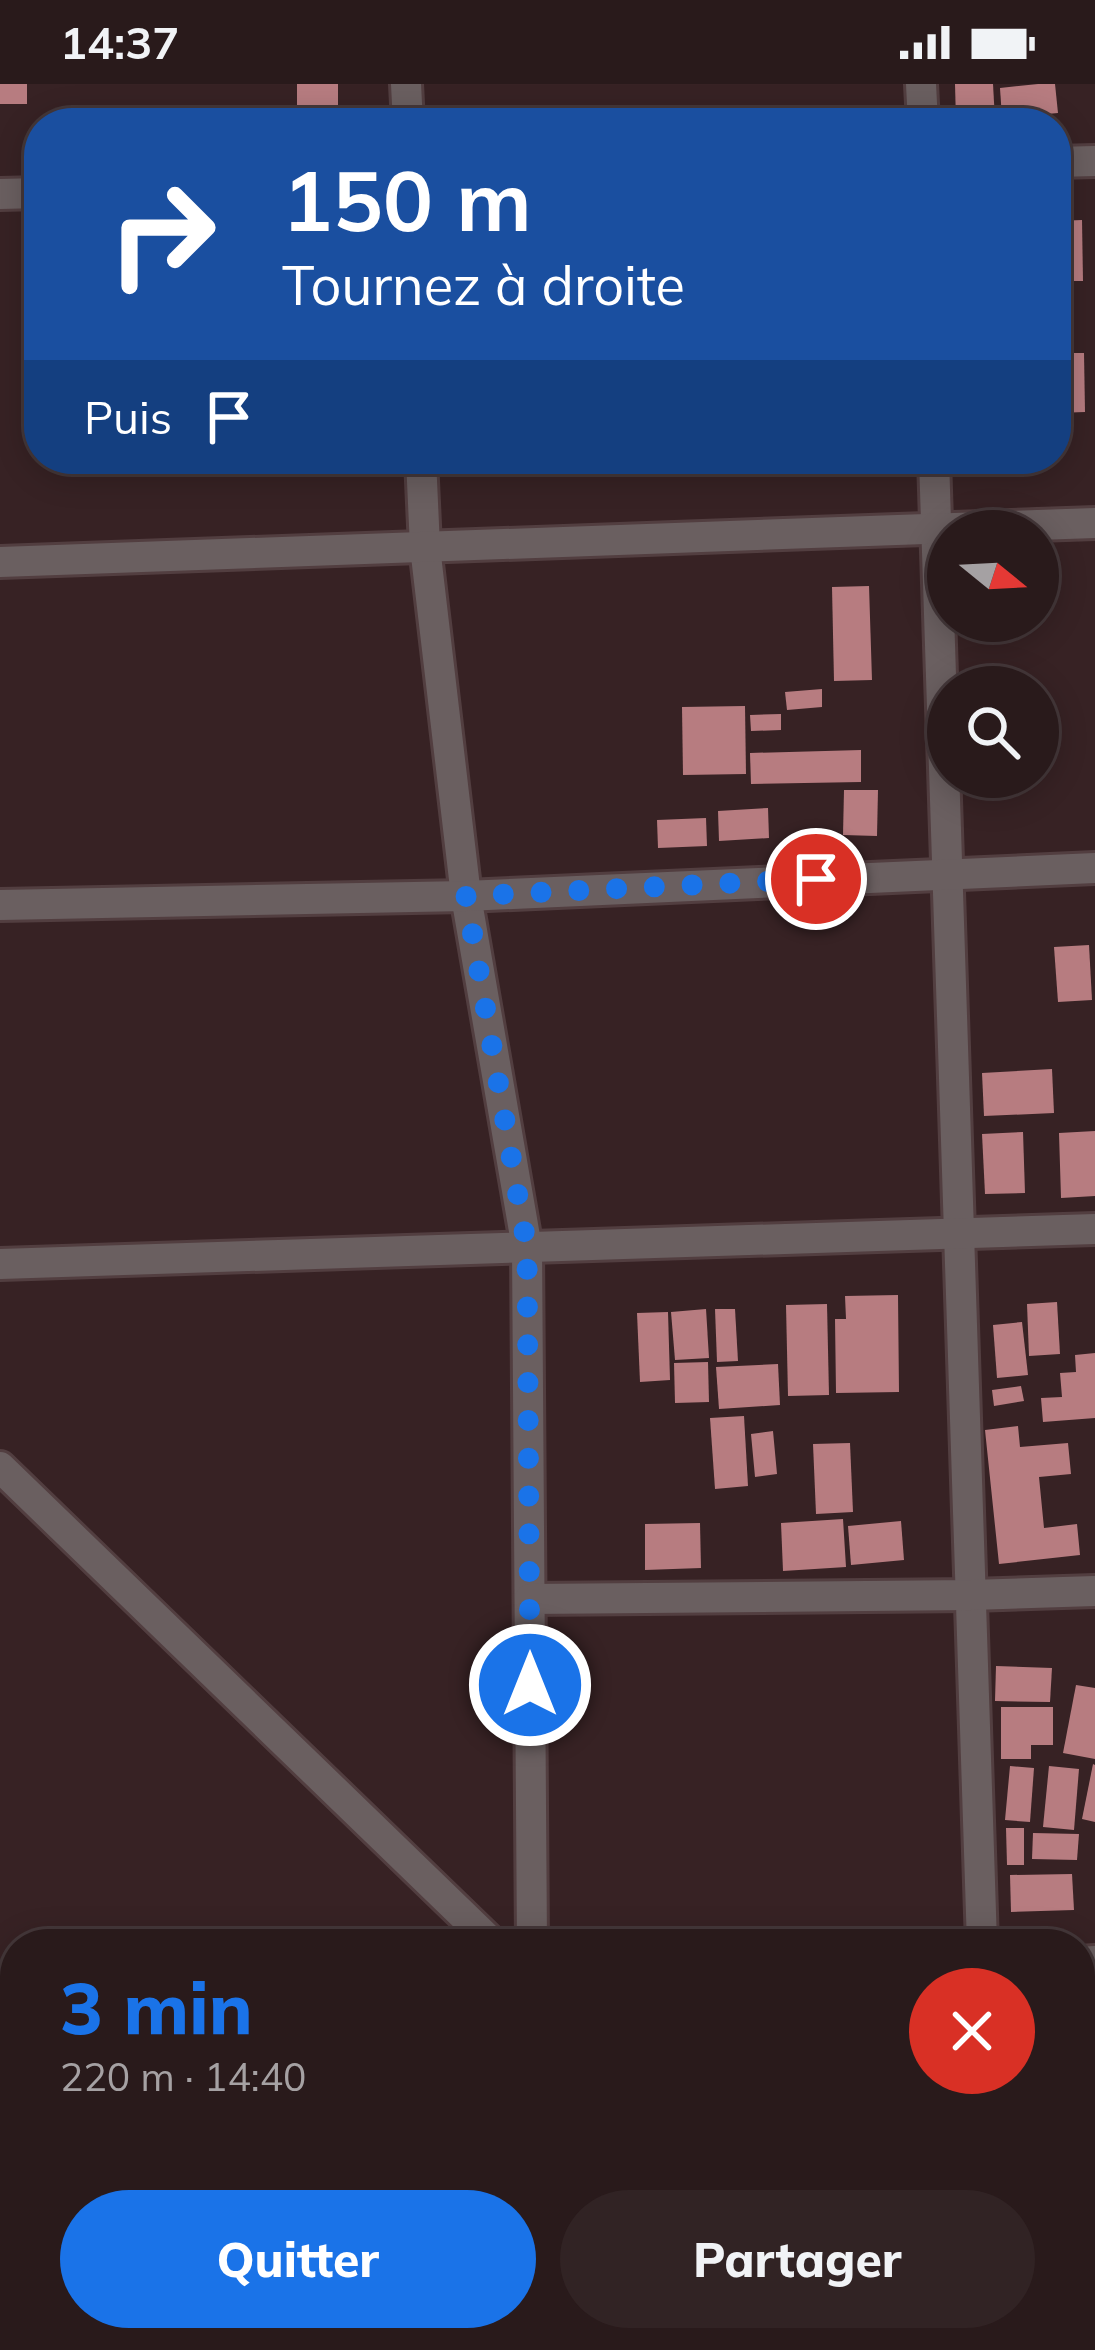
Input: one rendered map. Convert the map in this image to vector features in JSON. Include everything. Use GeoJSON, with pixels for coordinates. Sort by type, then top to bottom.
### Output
{"type":"FeatureCollection","features":[{"type":"Feature","properties":{"kind":"street"},"geometry":{"type":"LineString","coordinates":[[423,474],[425,547],[466,896],[527,1248],[532,1929]]}},
{"type":"Feature","properties":{"kind":"street"},"geometry":{"type":"LineString","coordinates":[[934,474],[935,510]]}},
{"type":"Feature","properties":{"kind":"street"},"geometry":{"type":"LineString","coordinates":[[1059,524],[1095,523]]}},
{"type":"Feature","properties":{"kind":"street"},"geometry":{"type":"LineString","coordinates":[[0,562],[927,528]]}},
{"type":"Feature","properties":{"kind":"street"},"geometry":{"type":"LineString","coordinates":[[940,642],[982,1929]]}},
{"type":"Feature","properties":{"kind":"street"},"geometry":{"type":"LineString","coordinates":[[0,905],[466,896],[1095,868]]}},
{"type":"Feature","properties":{"kind":"street"},"geometry":{"type":"LineString","coordinates":[[0,1264],[1095,1229]]}},
{"type":"Feature","properties":{"kind":"street"},"geometry":{"type":"LineString","coordinates":[[0,1467],[477,1929]]}},
{"type":"Feature","properties":{"kind":"street"},"geometry":{"type":"LineString","coordinates":[[530,1599],[1095,1591]]}},
{"type":"Feature","properties":{"kind":"building"},"geometry":{"type":"Polygon","coordinates":[[[0,84],[27,84],[27,104],[0,104],[0,84]]]}},
{"type":"Feature","properties":{"kind":"building"},"geometry":{"type":"Polygon","coordinates":[[[297,84],[338,84],[338,108],[297,108],[297,84]]]}},
{"type":"Feature","properties":{"kind":"building"},"geometry":{"type":"Polygon","coordinates":[[[955,84],[993,84],[994,108],[956,108],[955,84]]]}},
{"type":"Feature","properties":{"kind":"building"},"geometry":{"type":"Polygon","coordinates":[[[1055,84],[1057,108],[1001,108],[1000,88],[1055,84]]]}},
{"type":"Feature","properties":{"kind":"building"},"geometry":{"type":"Polygon","coordinates":[[[1071,220],[1082,220],[1083,281],[1071,281],[1071,220]]]}},
{"type":"Feature","properties":{"kind":"building"},"geometry":{"type":"Polygon","coordinates":[[[1071,353],[1084,353],[1085,412],[1071,412],[1071,353]]]}},
{"type":"Feature","properties":{"kind":"building"},"geometry":{"type":"Polygon","coordinates":[[[869,586],[872,680],[834,681],[832,587],[869,586]]]}},
{"type":"Feature","properties":{"kind":"building"},"geometry":{"type":"Polygon","coordinates":[[[822,689],[822,707],[787,710],[785,692],[822,689]]]}},
{"type":"Feature","properties":{"kind":"building"},"geometry":{"type":"Polygon","coordinates":[[[745,706],[746,774],[683,775],[682,707],[745,706]]]}},
{"type":"Feature","properties":{"kind":"building"},"geometry":{"type":"Polygon","coordinates":[[[781,714],[781,730],[751,731],[750,715],[781,714]]]}},
{"type":"Feature","properties":{"kind":"building"},"geometry":{"type":"Polygon","coordinates":[[[861,750],[861,782],[751,784],[750,753],[861,750]]]}},
{"type":"Feature","properties":{"kind":"building"},"geometry":{"type":"Polygon","coordinates":[[[844,790],[878,790],[877,836],[843,835],[844,790]]]}},
{"type":"Feature","properties":{"kind":"building"},"geometry":{"type":"Polygon","coordinates":[[[768,808],[769,838],[719,841],[718,811],[768,808]]]}},
{"type":"Feature","properties":{"kind":"building"},"geometry":{"type":"Polygon","coordinates":[[[706,818],[707,846],[658,848],[657,820],[706,818]]]}},
{"type":"Feature","properties":{"kind":"building"},"geometry":{"type":"Polygon","coordinates":[[[1089,945],[1092,1000],[1058,1002],[1054,947],[1089,945]]]}},
{"type":"Feature","properties":{"kind":"building"},"geometry":{"type":"Polygon","coordinates":[[[1052,1069],[1054,1113],[984,1116],[982,1073],[1052,1069]]]}},
{"type":"Feature","properties":{"kind":"building"},"geometry":{"type":"Polygon","coordinates":[[[1095,1131],[1095,1196],[1061,1198],[1059,1133],[1095,1131]]]}},
{"type":"Feature","properties":{"kind":"building"},"geometry":{"type":"Polygon","coordinates":[[[1023,1132],[1025,1193],[985,1194],[982,1134],[1023,1132]]]}},
{"type":"Feature","properties":{"kind":"building"},"geometry":{"type":"Polygon","coordinates":[[[898,1295],[899,1392],[836,1393],[835,1319],[846,1319],[845,1296],[898,1295]]]}},
{"type":"Feature","properties":{"kind":"building"},"geometry":{"type":"Polygon","coordinates":[[[1057,1302],[1060,1354],[1029,1356],[1027,1304],[1057,1302]]]}},
{"type":"Feature","properties":{"kind":"building"},"geometry":{"type":"Polygon","coordinates":[[[827,1304],[829,1395],[788,1396],[786,1305],[827,1304]]]}},
{"type":"Feature","properties":{"kind":"building"},"geometry":{"type":"Polygon","coordinates":[[[706,1309],[709,1358],[675,1360],[671,1312],[706,1309]]]}},
{"type":"Feature","properties":{"kind":"building"},"geometry":{"type":"Polygon","coordinates":[[[715,1309],[735,1309],[738,1361],[717,1362],[715,1309]]]}},
{"type":"Feature","properties":{"kind":"building"},"geometry":{"type":"Polygon","coordinates":[[[668,1312],[670,1380],[640,1382],[637,1313],[668,1312]]]}},
{"type":"Feature","properties":{"kind":"building"},"geometry":{"type":"Polygon","coordinates":[[[1022,1322],[1028,1375],[997,1378],[993,1325],[1022,1322]]]}},
{"type":"Feature","properties":{"kind":"building"},"geometry":{"type":"Polygon","coordinates":[[[1095,1353],[1095,1418],[1043,1422],[1041,1398],[1062,1397],[1060,1373],[1076,1372],[1075,1355],[1095,1353]]]}},
{"type":"Feature","properties":{"kind":"building"},"geometry":{"type":"Polygon","coordinates":[[[708,1362],[709,1402],[675,1403],[674,1363],[708,1362]]]}},
{"type":"Feature","properties":{"kind":"building"},"geometry":{"type":"Polygon","coordinates":[[[778,1364],[780,1405],[719,1409],[716,1367],[778,1364]]]}},
{"type":"Feature","properties":{"kind":"building"},"geometry":{"type":"Polygon","coordinates":[[[1021,1386],[1024,1401],[994,1406],[992,1390],[1021,1386]]]}},
{"type":"Feature","properties":{"kind":"building"},"geometry":{"type":"Polygon","coordinates":[[[744,1416],[748,1486],[715,1489],[710,1418],[744,1416]]]}},
{"type":"Feature","properties":{"kind":"building"},"geometry":{"type":"Polygon","coordinates":[[[1018,1426],[1020,1447],[1068,1443],[1071,1474],[1039,1477],[1044,1528],[1077,1524],[1080,1555],[999,1564],[985,1430],[1018,1426]]]}},
{"type":"Feature","properties":{"kind":"building"},"geometry":{"type":"Polygon","coordinates":[[[773,1431],[777,1474],[755,1477],[751,1434],[773,1431]]]}},
{"type":"Feature","properties":{"kind":"building"},"geometry":{"type":"Polygon","coordinates":[[[850,1443],[853,1512],[816,1514],[813,1444],[850,1443]]]}},
{"type":"Feature","properties":{"kind":"building"},"geometry":{"type":"Polygon","coordinates":[[[843,1519],[846,1567],[783,1571],[781,1523],[843,1519]]]}},
{"type":"Feature","properties":{"kind":"building"},"geometry":{"type":"Polygon","coordinates":[[[901,1521],[904,1560],[851,1565],[848,1526],[901,1521]]]}},
{"type":"Feature","properties":{"kind":"building"},"geometry":{"type":"Polygon","coordinates":[[[700,1523],[701,1568],[645,1570],[645,1524],[700,1523]]]}},
{"type":"Feature","properties":{"kind":"building"},"geometry":{"type":"Polygon","coordinates":[[[996,1666],[1052,1668],[1050,1702],[995,1701],[996,1666]]]}},
{"type":"Feature","properties":{"kind":"building"},"geometry":{"type":"Polygon","coordinates":[[[1076,1685],[1095,1688],[1095,1759],[1063,1753],[1076,1685]]]}},
{"type":"Feature","properties":{"kind":"building"},"geometry":{"type":"Polygon","coordinates":[[[1001,1707],[1053,1707],[1053,1745],[1031,1745],[1031,1759],[1001,1759],[1001,1707]]]}},
{"type":"Feature","properties":{"kind":"building"},"geometry":{"type":"Polygon","coordinates":[[[1095,1765],[1095,1822],[1082,1819],[1095,1765]]]}},
{"type":"Feature","properties":{"kind":"building"},"geometry":{"type":"Polygon","coordinates":[[[1010,1766],[1034,1768],[1030,1822],[1005,1820],[1010,1766]]]}},
{"type":"Feature","properties":{"kind":"building"},"geometry":{"type":"Polygon","coordinates":[[[1049,1766],[1079,1769],[1074,1830],[1043,1827],[1049,1766]]]}},
{"type":"Feature","properties":{"kind":"building"},"geometry":{"type":"Polygon","coordinates":[[[1006,1828],[1024,1828],[1024,1865],[1007,1865],[1006,1828]]]}},
{"type":"Feature","properties":{"kind":"building"},"geometry":{"type":"Polygon","coordinates":[[[1033,1833],[1079,1834],[1077,1860],[1032,1859],[1033,1833]]]}},
{"type":"Feature","properties":{"kind":"building"},"geometry":{"type":"Polygon","coordinates":[[[1072,1874],[1074,1910],[1011,1912],[1010,1875],[1072,1874]]]}},
{"type":"Feature","properties":{"kind":"route"},"geometry":{"type":"LineString","coordinates":[[530,1685],[527,1248],[466,896],[816,879]]}}]}
